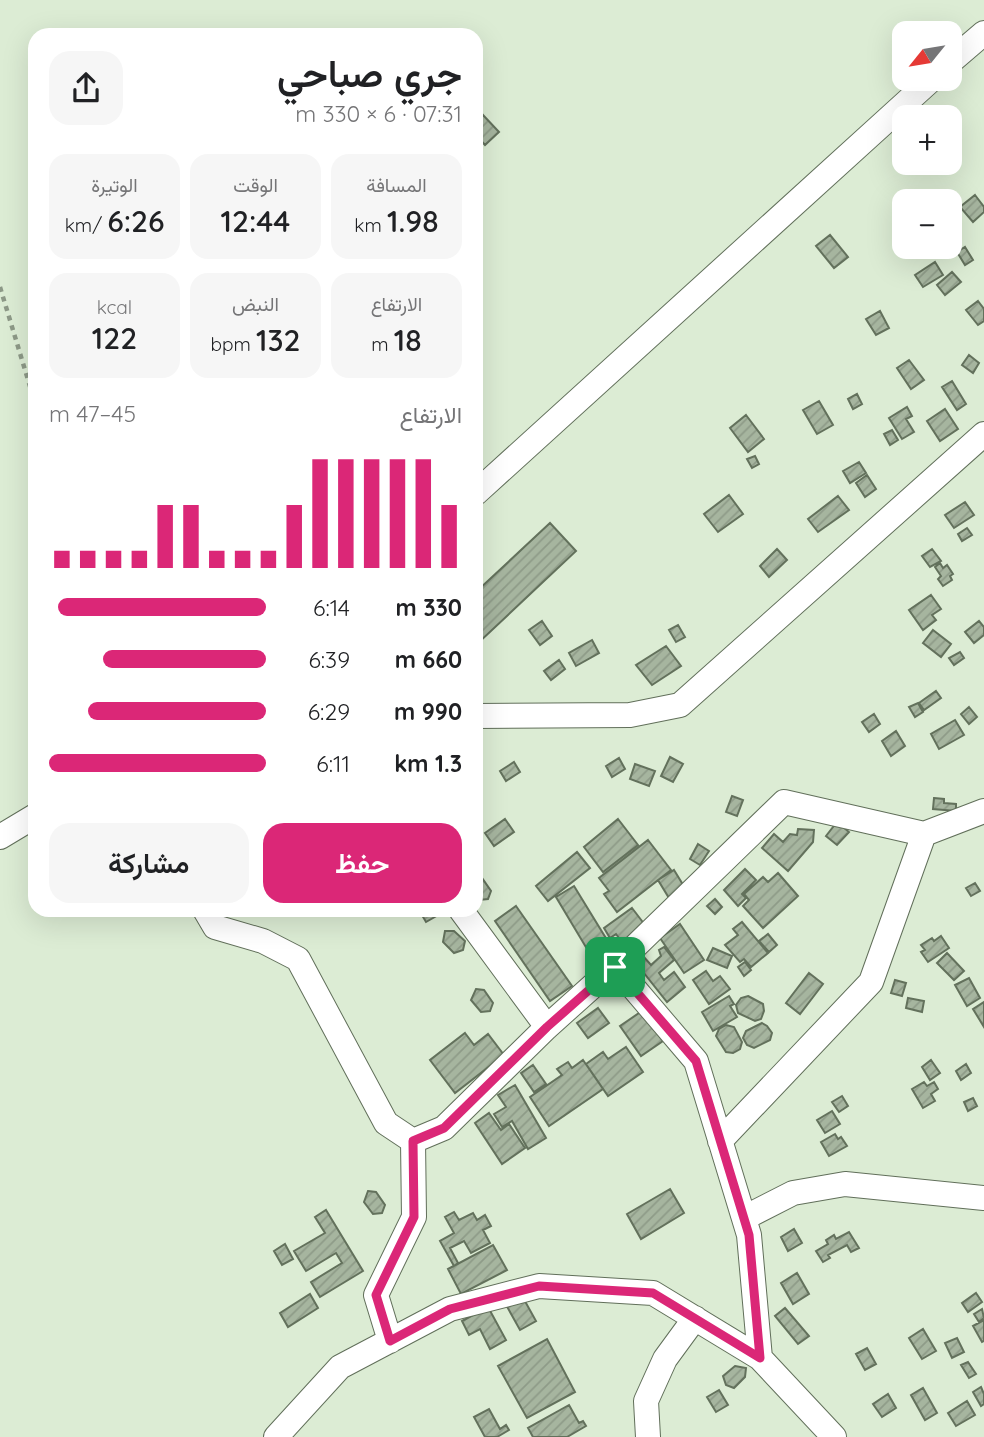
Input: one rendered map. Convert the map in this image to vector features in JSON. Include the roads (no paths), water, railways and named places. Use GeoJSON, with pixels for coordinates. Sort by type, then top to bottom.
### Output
{"type":"FeatureCollection","features":[{"type":"Feature","properties":{"kind":"street"},"geometry":{"type":"LineString","coordinates":[[962,52],[984,33]]}},
{"type":"Feature","properties":{"kind":"street"},"geometry":{"type":"LineString","coordinates":[[483,487],[919,91]]}},
{"type":"Feature","properties":{"kind":"street"},"geometry":{"type":"LineString","coordinates":[[483,716],[630,715],[680,705],[984,434]]}},
{"type":"Feature","properties":{"kind":"street"},"geometry":{"type":"LineString","coordinates":[[413,1141],[444,1128],[784,803],[923,834],[984,811]]}},
{"type":"Feature","properties":{"kind":"street"},"geometry":{"type":"LineString","coordinates":[[0,837],[28,820]]}},
{"type":"Feature","properties":{"kind":"street"},"geometry":{"type":"LineString","coordinates":[[720,1141],[872,982],[923,834]]}},
{"type":"Feature","properties":{"kind":"street"},"geometry":{"type":"LineString","coordinates":[[209,917],[215,927],[263,941],[298,959],[386,1123],[413,1141]]}},
{"type":"Feature","properties":{"kind":"street"},"geometry":{"type":"LineString","coordinates":[[466,917],[547,1027]]}},
{"type":"Feature","properties":{"kind":"street"},"geometry":{"type":"LineString","coordinates":[[615,967],[696,1061],[749,1235],[760,1358]]}},
{"type":"Feature","properties":{"kind":"street"},"geometry":{"type":"LineString","coordinates":[[390,1341],[376,1295],[414,1217],[413,1141]]}},
{"type":"Feature","properties":{"kind":"street"},"geometry":{"type":"LineString","coordinates":[[744,1218],[793,1193],[845,1184],[984,1198]]}},
{"type":"Feature","properties":{"kind":"street"},"geometry":{"type":"LineString","coordinates":[[276,1437],[340,1367],[450,1309],[539,1286],[653,1293],[760,1358],[834,1437]]}},
{"type":"Feature","properties":{"kind":"street"},"geometry":{"type":"LineString","coordinates":[[648,1437],[646,1401],[665,1359],[695,1318]]}}]}
